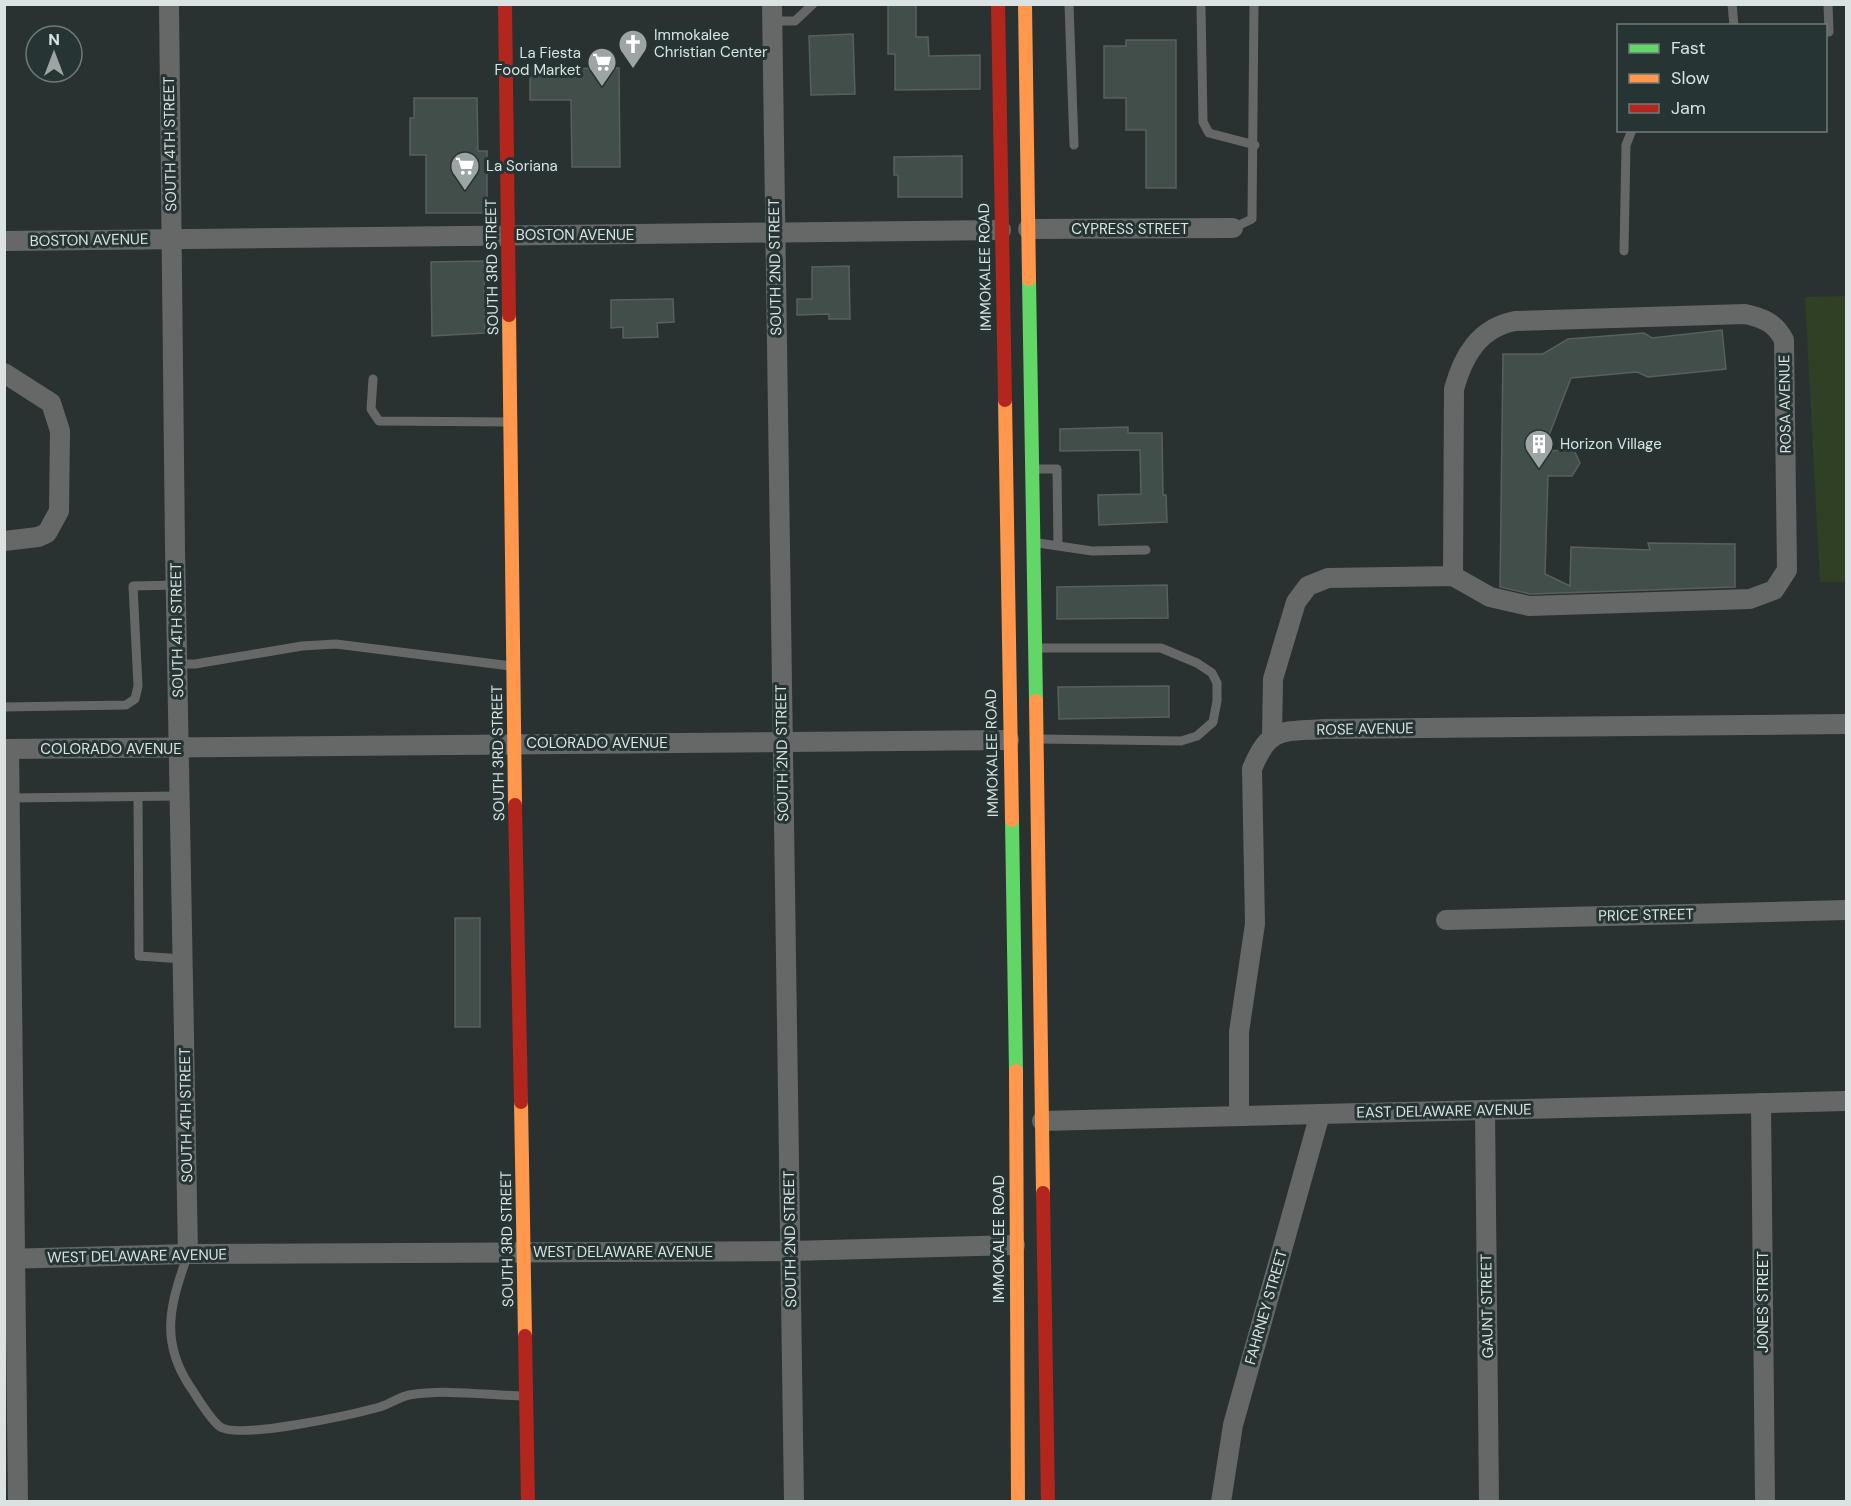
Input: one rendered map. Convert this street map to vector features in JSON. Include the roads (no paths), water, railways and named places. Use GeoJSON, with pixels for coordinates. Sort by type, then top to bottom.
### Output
{"type":"FeatureCollection","features":[{"type":"Feature","properties":{"kind":"main road","name":"SOUTH 3RD STREET"},"geometry":{"type":"LineString","coordinates":[[505,4],[514,744],[528,1502]]}},
{"type":"Feature","properties":{"kind":"main road","name":"IMMOKALEE ROAD"},"geometry":{"type":"LineString","coordinates":[[998,4],[1017,1120],[1015,1245],[1018,1502]]}},
{"type":"Feature","properties":{"kind":"main road"},"geometry":{"type":"LineString","coordinates":[[1025,4],[1048,1502]]}},
{"type":"Feature","properties":{"kind":"main road"},"geometry":{"type":"LineString","coordinates":[[1001,230],[1028,229]]}},
{"type":"Feature","properties":{"kind":"main road"},"geometry":{"type":"LineString","coordinates":[[1009,740],[1036,740]]}},
{"type":"Feature","properties":{"kind":"main road"},"geometry":{"type":"LineString","coordinates":[[1017,1120],[1042,1120]]}},
{"type":"Feature","properties":{"kind":"main road"},"geometry":{"type":"LineString","coordinates":[[1015,1245],[1044,1245]]}},
{"type":"Feature","properties":{"kind":"street","name":"SOUTH 4TH STREET"},"geometry":{"type":"LineString","coordinates":[[169,4],[177,664],[188,1254]]}},
{"type":"Feature","properties":{"kind":"street","name":"SOUTH 2ND STREET"},"geometry":{"type":"LineString","coordinates":[[772,13],[794,1502]]}},
{"type":"Feature","properties":{"kind":"street","name":"CYPRESS STREET"},"geometry":{"type":"LineString","coordinates":[[1028,229],[1233,228]]}},
{"type":"Feature","properties":{"kind":"street","name":"BOSTON AVENUE"},"geometry":{"type":"LineString","coordinates":[[4,241],[1001,230]]}},
{"type":"Feature","properties":{"kind":"street","name":"ROSA AVENUE"},"geometry":{"type":"LineString","coordinates":[[1745,314],[1758,317],[1777,327],[1784,340],[1787,570],[1774,590],[1750,599],[1529,606],[1490,597],[1453,576],[1454,389],[1461,364],[1477,340],[1502,324],[1515,321],[1745,314]]}},
{"type":"Feature","properties":{"kind":"street"},"geometry":{"type":"LineString","coordinates":[[4,373],[51,403],[60,431],[60,443],[59,511],[47,533],[38,537],[4,541]]}},
{"type":"Feature","properties":{"kind":"street"},"geometry":{"type":"LineString","coordinates":[[1239,1115],[1239,1032],[1255,924],[1252,769],[1260,747],[1272,736],[1273,679],[1296,602],[1308,586],[1328,578],[1453,576]]}},
{"type":"Feature","properties":{"kind":"street","name":"ROSE AVENUE"},"geometry":{"type":"LineString","coordinates":[[1272,736],[1286,731],[1324,729],[1846,724]]}},
{"type":"Feature","properties":{"kind":"street","name":"COLORADO AVENUE"},"geometry":{"type":"LineString","coordinates":[[7,749],[1009,740]]}},
{"type":"Feature","properties":{"kind":"street"},"geometry":{"type":"LineString","coordinates":[[7,749],[10,798],[10,1259],[18,1502]]}},
{"type":"Feature","properties":{"kind":"street","name":"PRICE STREET"},"geometry":{"type":"LineString","coordinates":[[1446,920],[1846,910]]}},
{"type":"Feature","properties":{"kind":"street","name":"EAST DELAWARE AVENUE"},"geometry":{"type":"LineString","coordinates":[[1042,1120],[1846,1101]]}},
{"type":"Feature","properties":{"kind":"street","name":"JONES STREET"},"geometry":{"type":"LineString","coordinates":[[1761,1103],[1765,1502]]}},
{"type":"Feature","properties":{"kind":"street","name":"GAUNT STREET"},"geometry":{"type":"LineString","coordinates":[[1485,1110],[1489,1502]]}},
{"type":"Feature","properties":{"kind":"street","name":"FAHRNEY STREET"},"geometry":{"type":"LineString","coordinates":[[1221,1502],[1233,1425],[1320,1114]]}},
{"type":"Feature","properties":{"kind":"street","name":"WEST DELAWARE AVENUE"},"geometry":{"type":"LineString","coordinates":[[10,1259],[188,1254],[790,1251],[1015,1245]]}},
{"type":"Feature","properties":{"kind":"lane"},"geometry":{"type":"LineString","coordinates":[[772,13],[795,21],[813,4]]}},
{"type":"Feature","properties":{"kind":"lane"},"geometry":{"type":"LineString","coordinates":[[1069,4],[1074,146]]}},
{"type":"Feature","properties":{"kind":"lane"},"geometry":{"type":"LineString","coordinates":[[1233,228],[1252,219],[1255,146],[1254,4]]}},
{"type":"Feature","properties":{"kind":"lane"},"geometry":{"type":"LineString","coordinates":[[1732,4],[1734,24]]}},
{"type":"Feature","properties":{"kind":"lane"},"geometry":{"type":"LineString","coordinates":[[1827,32],[1829,32],[1828,4]]}},
{"type":"Feature","properties":{"kind":"lane"},"geometry":{"type":"LineString","coordinates":[[1201,7],[1203,122],[1209,133],[1255,146]]}},
{"type":"Feature","properties":{"kind":"lane"},"geometry":{"type":"LineString","coordinates":[[1624,251],[1626,145],[1631,132]]}},
{"type":"Feature","properties":{"kind":"lane"},"geometry":{"type":"LineString","coordinates":[[373,380],[371,409],[375,419],[379,421],[511,422]]}},
{"type":"Feature","properties":{"kind":"lane"},"geometry":{"type":"LineString","coordinates":[[1031,469],[1057,469],[1058,545]]}},
{"type":"Feature","properties":{"kind":"lane"},"geometry":{"type":"LineString","coordinates":[[1033,542],[1092,551],[1146,550]]}},
{"type":"Feature","properties":{"kind":"lane"},"geometry":{"type":"LineString","coordinates":[[4,707],[126,705],[135,699],[138,686],[133,586],[176,585]]}},
{"type":"Feature","properties":{"kind":"lane"},"geometry":{"type":"LineString","coordinates":[[177,664],[195,664],[302,646],[336,644],[514,666]]}},
{"type":"Feature","properties":{"kind":"lane"},"geometry":{"type":"LineString","coordinates":[[1035,648],[1161,648],[1197,663],[1212,673],[1217,683],[1213,723],[1197,736],[1182,741],[1036,740]]}},
{"type":"Feature","properties":{"kind":"lane"},"geometry":{"type":"LineString","coordinates":[[10,798],[180,796]]}},
{"type":"Feature","properties":{"kind":"lane"},"geometry":{"type":"LineString","coordinates":[[138,797],[139,956],[183,959]]}},
{"type":"Feature","properties":{"kind":"lane"},"geometry":{"type":"LineString","coordinates":[[188,1254],[170,1310],[172,1341],[180,1371],[219,1427],[234,1432],[278,1427],[382,1406],[406,1395],[430,1393],[526,1396]]}},
{"type":"Feature","properties":{"kind":"place","name":"Immokalee Christian Center"},"geometry":{"type":"Point","coordinates":[633,70]}},
{"type":"Feature","properties":{"kind":"place","name":"La Fiesta Food Market"},"geometry":{"type":"Point","coordinates":[602,88]}},
{"type":"Feature","properties":{"kind":"place","name":"La Soriana"},"geometry":{"type":"Point","coordinates":[465,192]}},
{"type":"Feature","properties":{"kind":"place","name":"Horizon Village"},"geometry":{"type":"Point","coordinates":[1539,470]}}]}
